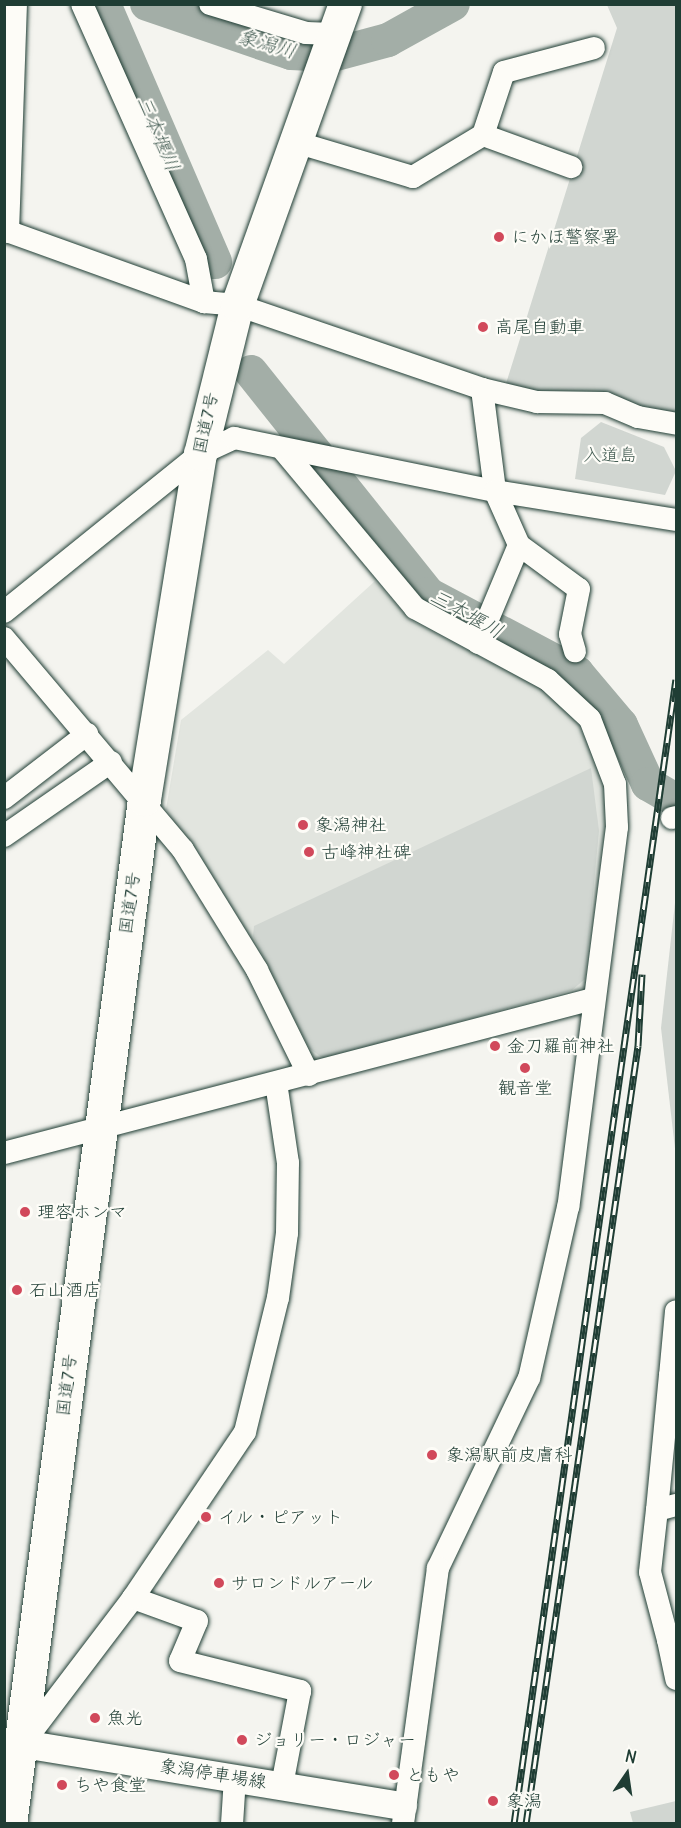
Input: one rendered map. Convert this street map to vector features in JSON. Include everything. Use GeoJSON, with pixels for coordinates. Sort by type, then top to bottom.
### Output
{"type":"FeatureCollection","features":[{"type":"Feature","properties":{"kind":"highway","name":"国道7号"},"geometry":{"type":"LineString","coordinates":[[10,1824],[14,1743],[144,799],[200,454],[237,305],[292,141],[337,26]]}},
{"type":"Feature","properties":{"kind":"main road","name":"象潟停車場線"},"geometry":{"type":"LineString","coordinates":[[14,1743],[282,1785],[403,1815]]}},
{"type":"Feature","properties":{"kind":"street"},"geometry":{"type":"LineString","coordinates":[[16,4],[6,231],[204,302],[237,305],[482,389],[537,402],[605,403],[638,417],[676,424]]}},
{"type":"Feature","properties":{"kind":"street"},"geometry":{"type":"LineString","coordinates":[[82,4],[196,259],[204,302]]}},
{"type":"Feature","properties":{"kind":"street"},"geometry":{"type":"LineString","coordinates":[[210,4],[306,33],[337,26]]}},
{"type":"Feature","properties":{"kind":"street"},"geometry":{"type":"LineString","coordinates":[[292,141],[413,177],[483,135],[504,72],[594,48]]}},
{"type":"Feature","properties":{"kind":"street"},"geometry":{"type":"LineString","coordinates":[[483,135],[571,167]]}},
{"type":"Feature","properties":{"kind":"street"},"geometry":{"type":"LineString","coordinates":[[482,389],[495,491],[519,545],[579,589],[570,634],[575,651]]}},
{"type":"Feature","properties":{"kind":"street"},"geometry":{"type":"LineString","coordinates":[[4,612],[200,454],[234,438],[327,460],[495,491],[676,520]]}},
{"type":"Feature","properties":{"kind":"street"},"geometry":{"type":"LineString","coordinates":[[283,450],[415,608],[548,680],[590,719],[605,749],[617,827],[593,999],[568,1207],[529,1377],[438,1568],[403,1815]]}},
{"type":"Feature","properties":{"kind":"street"},"geometry":{"type":"LineString","coordinates":[[478,643],[519,545]]}},
{"type":"Feature","properties":{"kind":"street"},"geometry":{"type":"LineString","coordinates":[[4,638],[144,799],[183,850],[257,970],[309,1075]]}},
{"type":"Feature","properties":{"kind":"street"},"geometry":{"type":"LineString","coordinates":[[4,798],[87,734]]}},
{"type":"Feature","properties":{"kind":"street"},"geometry":{"type":"LineString","coordinates":[[4,836],[111,762]]}},
{"type":"Feature","properties":{"kind":"street"},"geometry":{"type":"LineString","coordinates":[[4,1153],[593,999]]}},
{"type":"Feature","properties":{"kind":"street"},"geometry":{"type":"LineString","coordinates":[[14,1743],[133,1598],[245,1432],[278,1298],[287,1233],[288,1163],[276,1083]]}},
{"type":"Feature","properties":{"kind":"street"},"geometry":{"type":"LineString","coordinates":[[676,1311],[667,1508],[650,1572],[672,1639],[676,1679]]}},
{"type":"Feature","properties":{"kind":"street"},"geometry":{"type":"LineString","coordinates":[[133,1598],[197,1621],[180,1661],[300,1690],[282,1785]]}},
{"type":"Feature","properties":{"kind":"street"},"geometry":{"type":"LineString","coordinates":[[232,1824],[235,1778]]}},
{"type":"Feature","properties":{"kind":"shaded area"},"geometry":{"type":"Polygon","coordinates":[[[375,581],[410,620],[550,693],[578,724],[596,760],[606,793],[606,823],[585,987],[314,1064],[166,809],[181,720],[268,650],[284,664],[375,581]]]}},
{"type":"Feature","properties":{"kind":"green space"},"geometry":{"type":"Polygon","coordinates":[[[607,5],[676,5],[676,417],[504,390],[617,28],[607,5]]]}},
{"type":"Feature","properties":{"kind":"green space","name":"入道島"},"geometry":{"type":"Polygon","coordinates":[[[601,422],[664,447],[676,471],[665,495],[575,479],[581,438],[601,422]]]}},
{"type":"Feature","properties":{"kind":"green space"},"geometry":{"type":"Polygon","coordinates":[[[591,768],[599,831],[585,979],[572,990],[324,1059],[309,1048],[253,936],[254,926],[591,768]]]}},
{"type":"Feature","properties":{"kind":"green space"},"geometry":{"type":"Polygon","coordinates":[[[676,894],[676,1157],[661,1028],[676,894]]]}},
{"type":"Feature","properties":{"kind":"green space"},"geometry":{"type":"Polygon","coordinates":[[[676,1801],[676,1823],[633,1823],[630,1812],[676,1801]]]}},
{"type":"Feature","properties":{"kind":"waterway","name":"三本堰川"},"geometry":{"type":"LineString","coordinates":[[104,4],[215,262]]}},
{"type":"Feature","properties":{"kind":"waterway","name":"象潟川"},"geometry":{"type":"LineString","coordinates":[[147,4],[291,53],[332,55],[388,40],[453,4]]}},
{"type":"Feature","properties":{"kind":"waterway","name":"三本堰川"},"geometry":{"type":"LineString","coordinates":[[251,372],[428,594],[577,673],[621,725],[648,784],[676,800]]}},
{"type":"Feature","properties":{"kind":"railway"},"geometry":{"type":"LineString","coordinates":[[514,1824],[676,679]]}},
{"type":"Feature","properties":{"kind":"railway"},"geometry":{"type":"LineString","coordinates":[[526,1824],[638,1046],[642,974]]}},
{"type":"Feature","properties":{"kind":"place","name":"にかほ警察署"},"geometry":{"type":"Point","coordinates":[499,237]}},
{"type":"Feature","properties":{"kind":"place","name":"高尾自動車"},"geometry":{"type":"Point","coordinates":[483,327]}},
{"type":"Feature","properties":{"kind":"place","name":"象潟神社"},"geometry":{"type":"Point","coordinates":[303,825]}},
{"type":"Feature","properties":{"kind":"place","name":"古峰神社碑"},"geometry":{"type":"Point","coordinates":[309,852]}},
{"type":"Feature","properties":{"kind":"place","name":"金刀羅前神社"},"geometry":{"type":"Point","coordinates":[495,1046]}},
{"type":"Feature","properties":{"kind":"place","name":"観音堂"},"geometry":{"type":"Point","coordinates":[525,1068]}},
{"type":"Feature","properties":{"kind":"place","name":"理容ホンマ"},"geometry":{"type":"Point","coordinates":[25,1212]}},
{"type":"Feature","properties":{"kind":"place","name":"石山酒店"},"geometry":{"type":"Point","coordinates":[17,1290]}},
{"type":"Feature","properties":{"kind":"place","name":"象潟駅前皮膚科"},"geometry":{"type":"Point","coordinates":[432,1455]}},
{"type":"Feature","properties":{"kind":"place","name":"イル・ピアット"},"geometry":{"type":"Point","coordinates":[206,1517]}},
{"type":"Feature","properties":{"kind":"place","name":"サロンドルアール"},"geometry":{"type":"Point","coordinates":[219,1583]}},
{"type":"Feature","properties":{"kind":"place","name":"魚光"},"geometry":{"type":"Point","coordinates":[95,1718]}},
{"type":"Feature","properties":{"kind":"place","name":"ジョリー・ロジャー"},"geometry":{"type":"Point","coordinates":[242,1740]}},
{"type":"Feature","properties":{"kind":"place","name":"ともや"},"geometry":{"type":"Point","coordinates":[394,1775]}},
{"type":"Feature","properties":{"kind":"place","name":"ちや食堂"},"geometry":{"type":"Point","coordinates":[62,1785]}},
{"type":"Feature","properties":{"kind":"place","name":"象潟"},"geometry":{"type":"Point","coordinates":[493,1801]}}]}
